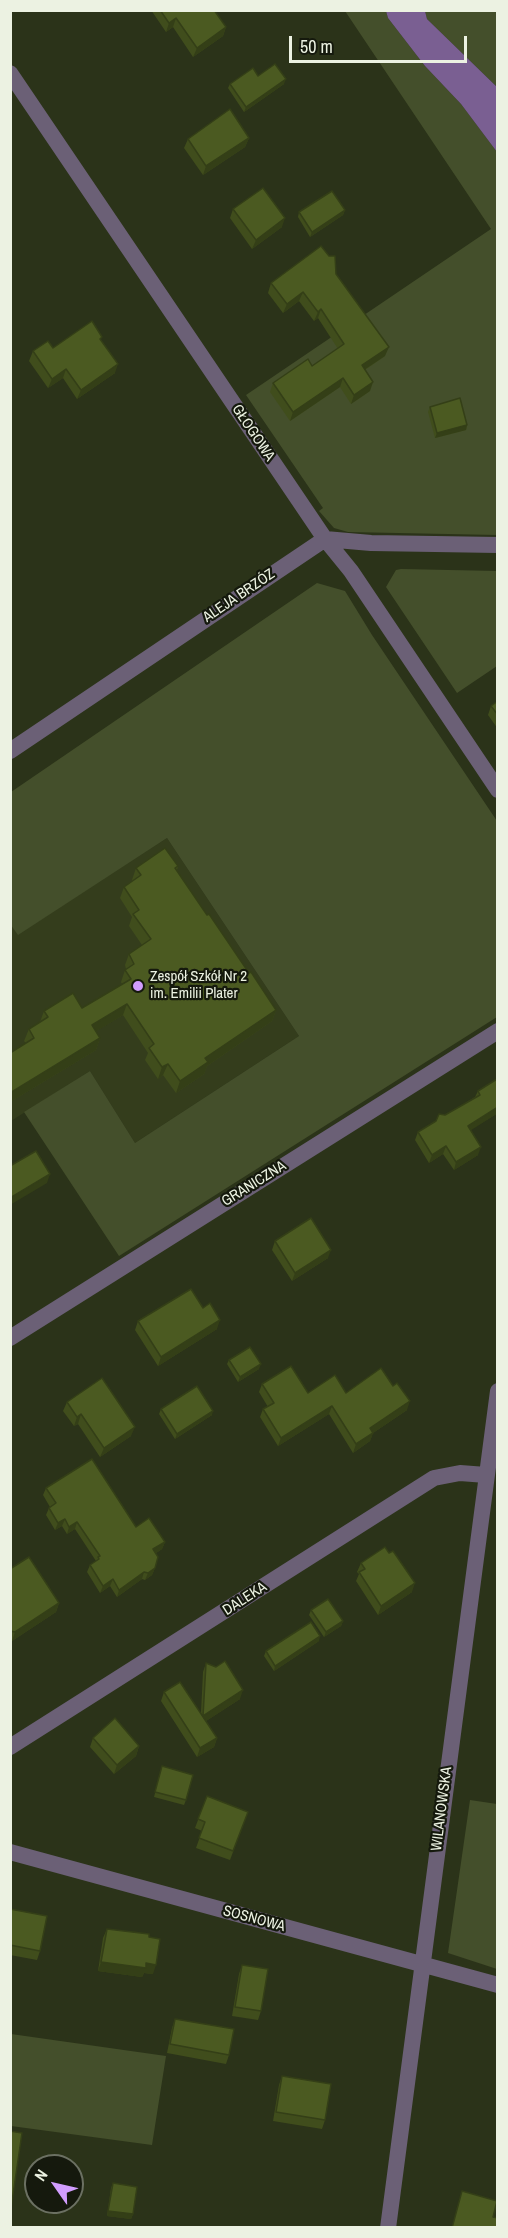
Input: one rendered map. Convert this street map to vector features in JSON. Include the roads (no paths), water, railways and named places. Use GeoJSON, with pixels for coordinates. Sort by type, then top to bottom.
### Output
{"type":"FeatureCollection","features":[{"type":"Feature","properties":{"kind":"street","name":"GŁOGOWA"},"geometry":{"type":"LineString","coordinates":[[10,73],[498,790]]}},
{"type":"Feature","properties":{"kind":"street"},"geometry":{"type":"LineString","coordinates":[[325,539],[371,543],[498,545]]}},
{"type":"Feature","properties":{"kind":"street","name":"ALEJA BRZÓZ"},"geometry":{"type":"LineString","coordinates":[[10,751],[325,539]]}},
{"type":"Feature","properties":{"kind":"street","name":"GRANICZNA"},"geometry":{"type":"LineString","coordinates":[[10,1338],[498,1030]]}},
{"type":"Feature","properties":{"kind":"street","name":"WILANOWSKA"},"geometry":{"type":"LineString","coordinates":[[388,2228],[459,1673],[498,1391]]}},
{"type":"Feature","properties":{"kind":"street","name":"DALEKA"},"geometry":{"type":"LineString","coordinates":[[10,1747],[434,1478],[460,1473],[486,1475]]}},
{"type":"Feature","properties":{"kind":"street","name":"SOSNOWA"},"geometry":{"type":"LineString","coordinates":[[10,1852],[498,1985]]}},
{"type":"Feature","properties":{"kind":"place","name":"Zespół Szkół Nr 2 im. Emilii Plater"},"geometry":{"type":"Point","coordinates":[138,986]}}]}
